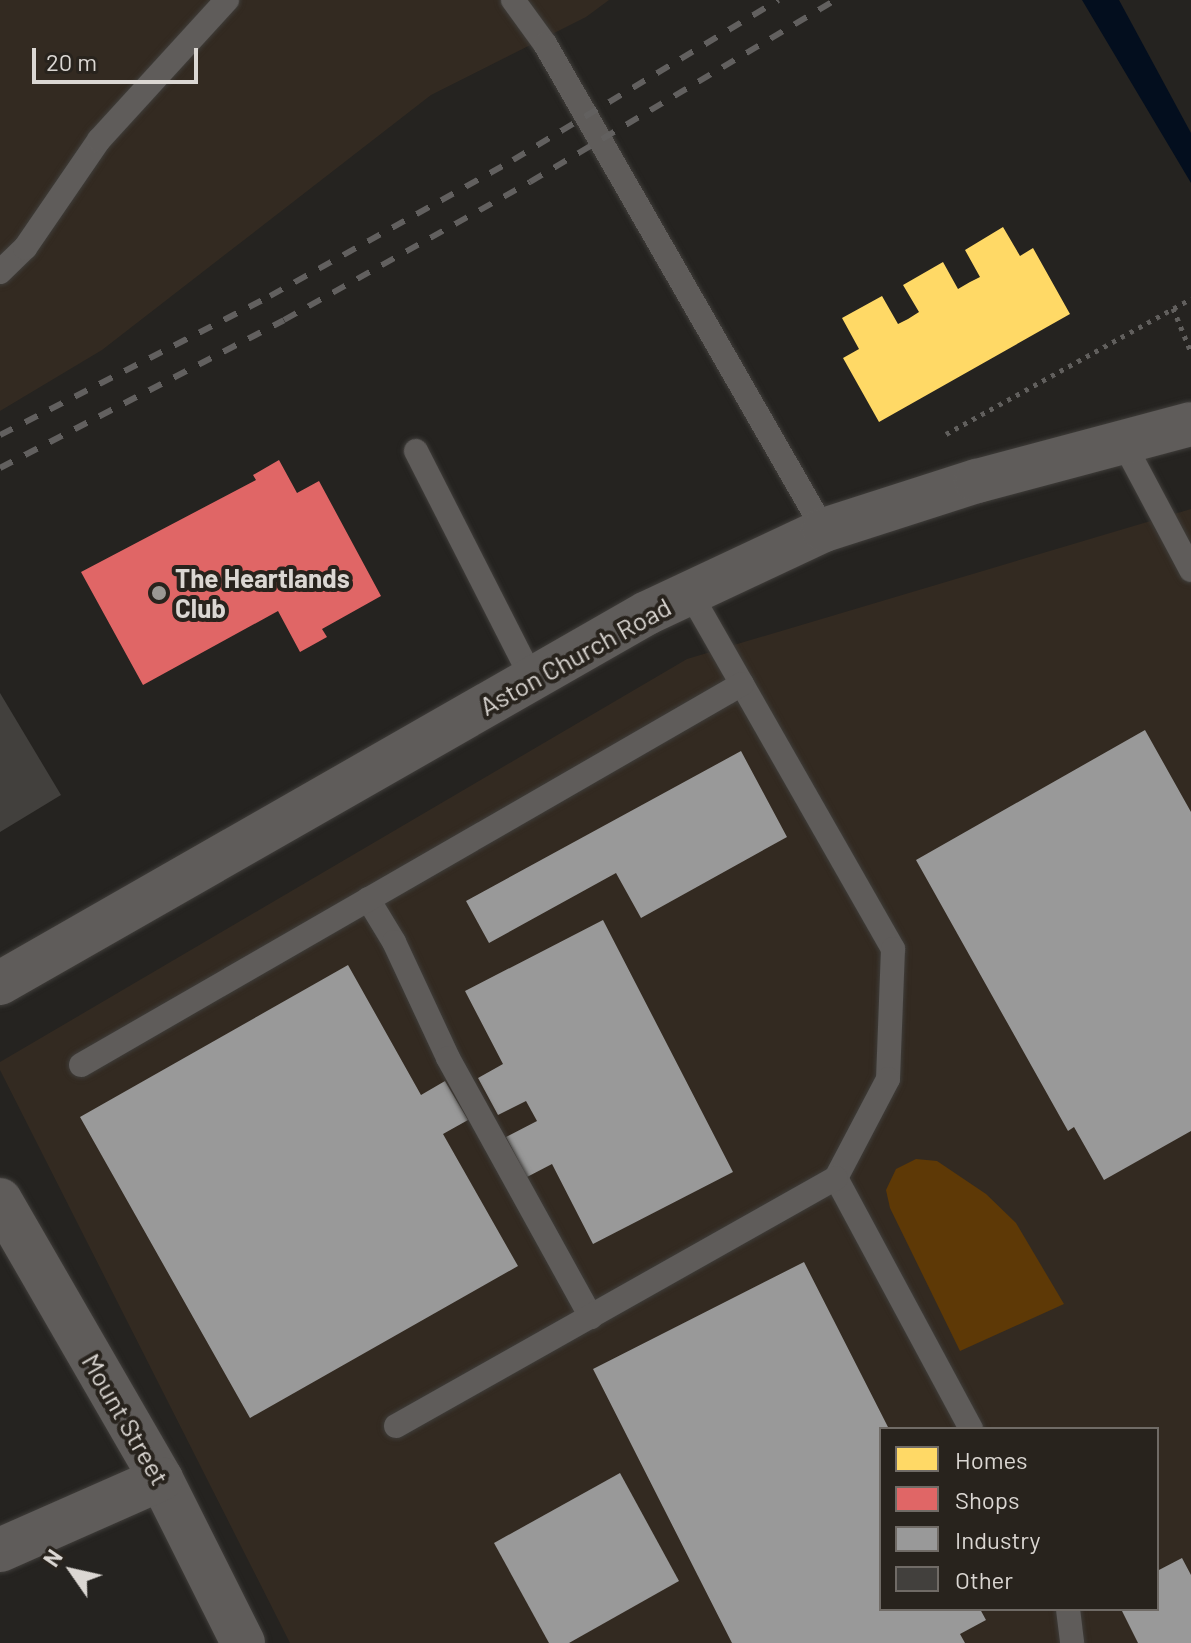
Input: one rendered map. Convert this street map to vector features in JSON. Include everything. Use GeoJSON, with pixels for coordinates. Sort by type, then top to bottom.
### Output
{"type":"FeatureCollection","features":[{"type":"Feature","properties":{"kind":"street","name":"Aston Church Road"},"geometry":{"type":"LineString","coordinates":[[0,983],[647,613],[824,530],[977,481],[1191,424]]}},
{"type":"Feature","properties":{"kind":"street","name":"Mount Street"},"geometry":{"type":"LineString","coordinates":[[0,1200],[161,1479],[243,1643]]}},
{"type":"Feature","properties":{"kind":"street"},"geometry":{"type":"LineString","coordinates":[[0,1550],[161,1479]]}},
{"type":"Feature","properties":{"kind":"lane"},"geometry":{"type":"LineString","coordinates":[[0,272],[25,248],[99,140],[227,0]]}},
{"type":"Feature","properties":{"kind":"lane"},"geometry":{"type":"LineString","coordinates":[[513,0],[545,44],[824,530]]}},
{"type":"Feature","properties":{"kind":"lane"},"geometry":{"type":"LineString","coordinates":[[1123,442],[1191,570]]}},
{"type":"Feature","properties":{"kind":"lane"},"geometry":{"type":"LineString","coordinates":[[416,451],[532,679]]}},
{"type":"Feature","properties":{"kind":"lane"},"geometry":{"type":"LineString","coordinates":[[396,1426],[836,1178],[888,1079],[893,949],[690,593]]}},
{"type":"Feature","properties":{"kind":"lane"},"geometry":{"type":"LineString","coordinates":[[81,1065],[742,684]]}},
{"type":"Feature","properties":{"kind":"lane"},"geometry":{"type":"LineString","coordinates":[[368,899],[394,942],[448,1058],[591,1317]]}},
{"type":"Feature","properties":{"kind":"lane"},"geometry":{"type":"LineString","coordinates":[[836,1178],[970,1427]]}},
{"type":"Feature","properties":{"kind":"lane"},"geometry":{"type":"LineString","coordinates":[[1068,1611],[1072,1643]]}},
{"type":"Feature","properties":{"kind":"path"},"geometry":{"type":"LineString","coordinates":[[1191,299],[1173,308],[1191,352]]}},
{"type":"Feature","properties":{"kind":"shaded area"},"geometry":{"type":"Polygon","coordinates":[[[0,0],[609,0],[586,17],[431,95],[102,350],[0,411],[0,0]]]}},
{"type":"Feature","properties":{"kind":"shaded area"},"geometry":{"type":"Polygon","coordinates":[[[1191,509],[1191,1643],[290,1643],[0,1070],[0,1062],[687,659],[1191,509]]]}},
{"type":"Feature","properties":{"kind":"shaded area"},"geometry":{"type":"Polygon","coordinates":[[[916,1159],[937,1161],[986,1194],[1016,1223],[1064,1304],[960,1351],[890,1208],[886,1190],[896,1169],[916,1159]]]}},
{"type":"Feature","properties":{"kind":"water"},"geometry":{"type":"Polygon","coordinates":[[[1082,0],[1119,0],[1191,133],[1191,183],[1082,0]]]}},
{"type":"Feature","properties":{"kind":"building: Homes"},"geometry":{"type":"Polygon","coordinates":[[[1003,227],[1020,256],[1033,248],[1070,314],[879,422],[843,358],[859,349],[842,318],[882,296],[898,324],[908,319],[919,312],[903,285],[943,262],[958,289],[980,277],[965,250],[1003,227]]]}},
{"type":"Feature","properties":{"kind":"building: Shops"},"geometry":{"type":"Polygon","coordinates":[[[279,460],[297,493],[319,481],[381,596],[322,629],[327,637],[300,652],[278,611],[143,685],[81,572],[256,480],[253,475],[279,460]]]}},
{"type":"Feature","properties":{"kind":"building: Industry"},"geometry":{"type":"Polygon","coordinates":[[[1145,730],[1191,812],[1191,1131],[1104,1180],[1074,1127],[1068,1131],[916,860],[1145,730]]]}},
{"type":"Feature","properties":{"kind":"building: Industry"},"geometry":{"type":"Polygon","coordinates":[[[741,751],[787,837],[641,918],[616,873],[489,943],[466,901],[741,751]]]}},
{"type":"Feature","properties":{"kind":"building: Industry"},"geometry":{"type":"Polygon","coordinates":[[[603,920],[733,1172],[593,1244],[552,1164],[527,1177],[506,1137],[537,1121],[526,1101],[498,1115],[478,1078],[503,1064],[465,991],[603,920]]]}},
{"type":"Feature","properties":{"kind":"building: Industry"},"geometry":{"type":"Polygon","coordinates":[[[348,965],[421,1095],[445,1081],[468,1120],[443,1134],[518,1266],[250,1418],[80,1117],[348,965]]]}},
{"type":"Feature","properties":{"kind":"building: Industry"},"geometry":{"type":"Polygon","coordinates":[[[804,1262],[888,1427],[879,1427],[879,1611],[981,1611],[986,1620],[960,1634],[965,1643],[732,1643],[593,1369],[804,1262]]]}},
{"type":"Feature","properties":{"kind":"building: Industry"},"geometry":{"type":"Polygon","coordinates":[[[620,1473],[679,1581],[569,1643],[549,1643],[494,1543],[620,1473]]]}},
{"type":"Feature","properties":{"kind":"building: Industry"},"geometry":{"type":"Polygon","coordinates":[[[1182,1558],[1191,1575],[1191,1643],[1138,1643],[1122,1611],[1159,1611],[1159,1570],[1182,1558]]]}},
{"type":"Feature","properties":{"kind":"building: Other"},"geometry":{"type":"Polygon","coordinates":[[[0,693],[61,795],[0,832],[0,693]]]}},
{"type":"Feature","properties":{"kind":"railway"},"geometry":{"type":"LineString","coordinates":[[0,435],[270,296],[513,160],[778,0]]}},
{"type":"Feature","properties":{"kind":"railway"},"geometry":{"type":"LineString","coordinates":[[0,468],[284,320],[530,182],[835,0]]}},
{"type":"Feature","properties":{"kind":"place","name":"The Heartlands Club"},"geometry":{"type":"Point","coordinates":[159,593]}}]}
